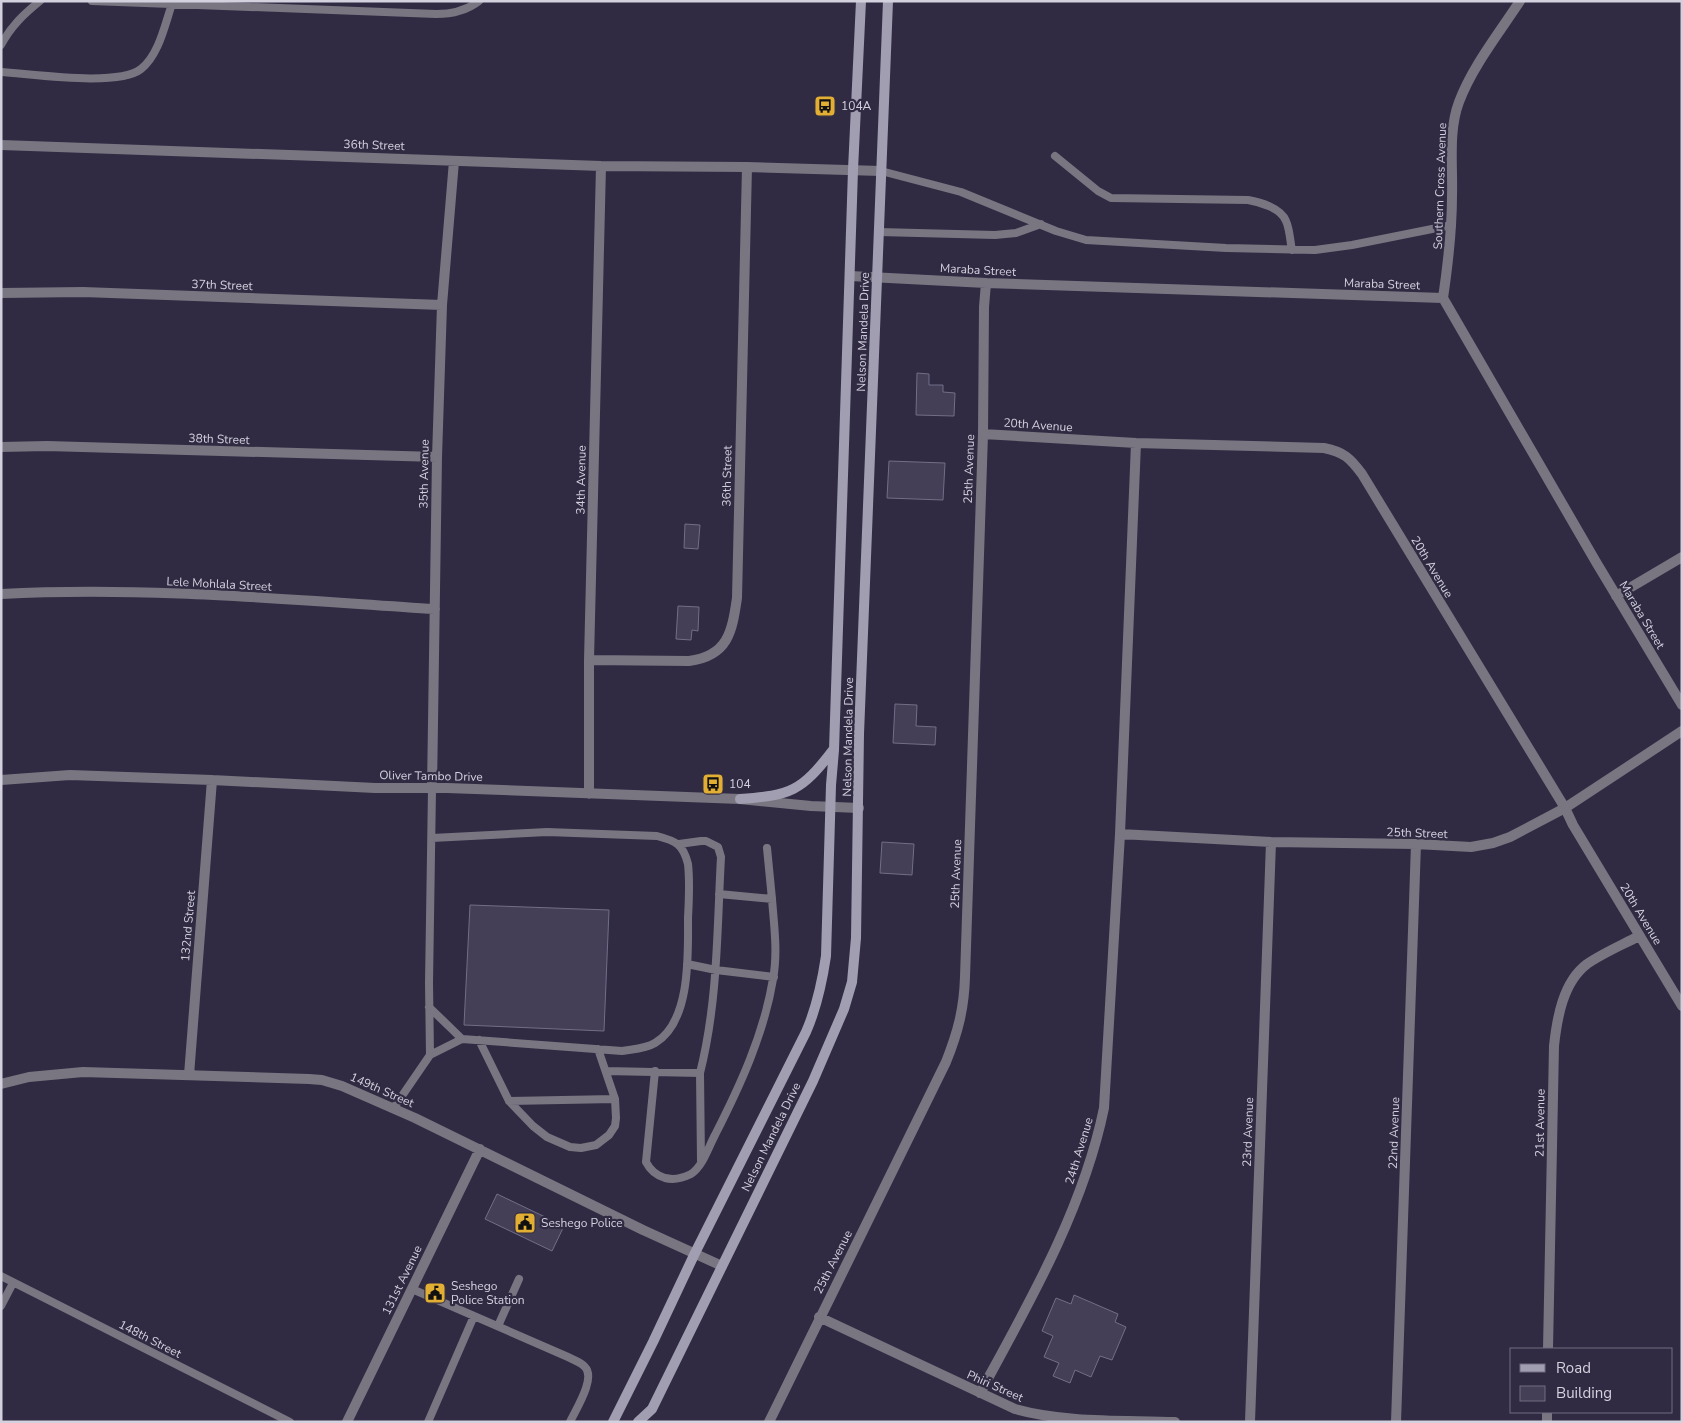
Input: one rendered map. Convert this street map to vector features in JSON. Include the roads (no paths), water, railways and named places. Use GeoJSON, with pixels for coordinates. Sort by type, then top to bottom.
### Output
{"type":"FeatureCollection","features":[{"type":"Feature","properties":{"kind":"main road","name":"Nelson Mandela Drive"},"geometry":{"type":"LineString","coordinates":[[612,1422],[816,1010],[822,982],[826,956],[830,806],[834,750],[860,1]]}},
{"type":"Feature","properties":{"kind":"main road","name":"Nelson Mandela Drive"},"geometry":{"type":"LineString","coordinates":[[638,1422],[652,1409],[813,1081],[844,1008],[852,982],[855,958],[859,734],[888,1]]}},
{"type":"Feature","properties":{"kind":"main road"},"geometry":{"type":"LineString","coordinates":[[740,799],[770,796],[793,790],[811,777],[834,750]]}},
{"type":"Feature","properties":{"kind":"street","name":"Southern Cross Avenue"},"geometry":{"type":"LineString","coordinates":[[1443,298],[1452,225],[1453,137],[1459,102],[1485,54],[1520,1]]}},
{"type":"Feature","properties":{"kind":"street","name":"36th Street"},"geometry":{"type":"LineString","coordinates":[[1,145],[601,166],[746,167],[882,171]]}},
{"type":"Feature","properties":{"kind":"street","name":"35th Avenue"},"geometry":{"type":"LineString","coordinates":[[432,789],[437,457],[442,305],[454,161]]}},
{"type":"Feature","properties":{"kind":"street","name":"34th Avenue"},"geometry":{"type":"LineString","coordinates":[[589,794],[589,660],[601,166]]}},
{"type":"Feature","properties":{"kind":"street","name":"36th Street"},"geometry":{"type":"LineString","coordinates":[[589,660],[702,660],[716,652],[725,643],[733,627],[737,598],[746,167]]}},
{"type":"Feature","properties":{"kind":"street","name":"Maraba Street"},"geometry":{"type":"LineString","coordinates":[[850,276],[986,283],[1443,298],[1616,596],[1682,705]]}},
{"type":"Feature","properties":{"kind":"street","name":"25th Avenue"},"geometry":{"type":"LineString","coordinates":[[769,1422],[946,1062],[957,1036],[963,1012],[983,434],[984,307],[986,283]]}},
{"type":"Feature","properties":{"kind":"street","name":"37th Street"},"geometry":{"type":"LineString","coordinates":[[1,293],[92,292],[442,305]]}},
{"type":"Feature","properties":{"kind":"street","name":"20th Avenue"},"geometry":{"type":"LineString","coordinates":[[983,434],[1136,443],[1324,448],[1337,451],[1352,461],[1564,808],[1682,1006]]}},
{"type":"Feature","properties":{"kind":"street","name":"24th Avenue"},"geometry":{"type":"LineString","coordinates":[[980,1393],[1026,1308],[1058,1240],[1083,1182],[1099,1136],[1104,1108],[1120,834],[1136,443]]}},
{"type":"Feature","properties":{"kind":"street","name":"38th Street"},"geometry":{"type":"LineString","coordinates":[[1,447],[47,446],[437,457]]}},
{"type":"Feature","properties":{"kind":"street"},"geometry":{"type":"LineString","coordinates":[[1616,596],[1682,557]]}},
{"type":"Feature","properties":{"kind":"street","name":"Lele Mohlala Street"},"geometry":{"type":"LineString","coordinates":[[1,594],[79,591],[194,595],[435,609]]}},
{"type":"Feature","properties":{"kind":"street","name":"25th Street"},"geometry":{"type":"LineString","coordinates":[[1120,834],[1271,842],[1416,844],[1471,847],[1493,844],[1564,808],[1682,731]]}},
{"type":"Feature","properties":{"kind":"street","name":"Oliver Tambo Drive"},"geometry":{"type":"LineString","coordinates":[[1,780],[70,775],[740,799],[859,808]]}},
{"type":"Feature","properties":{"kind":"street","name":"132nd Street"},"geometry":{"type":"LineString","coordinates":[[189,1075],[212,780]]}},
{"type":"Feature","properties":{"kind":"street","name":"23rd Avenue"},"geometry":{"type":"LineString","coordinates":[[1250,1422],[1271,842]]}},
{"type":"Feature","properties":{"kind":"street","name":"22nd Avenue"},"geometry":{"type":"LineString","coordinates":[[1396,1422],[1416,844]]}},
{"type":"Feature","properties":{"kind":"street","name":"21st Avenue"},"geometry":{"type":"LineString","coordinates":[[1548,1348],[1554,1046],[1560,1011],[1572,981],[1587,965],[1639,936]]}},
{"type":"Feature","properties":{"kind":"street","name":"149th Street"},"geometry":{"type":"LineString","coordinates":[[1,1084],[29,1077],[83,1072],[322,1080],[342,1086],[480,1149],[642,1230],[722,1266]]}},
{"type":"Feature","properties":{"kind":"street","name":"131st Avenue"},"geometry":{"type":"LineString","coordinates":[[347,1422],[480,1149]]}},
{"type":"Feature","properties":{"kind":"street","name":"Phiri Street"},"geometry":{"type":"LineString","coordinates":[[819,1317],[1015,1409],[1050,1418],[1174,1422]]}},
{"type":"Feature","properties":{"kind":"lane"},"geometry":{"type":"LineString","coordinates":[[1,45],[11,27],[40,1]]}},
{"type":"Feature","properties":{"kind":"lane"},"geometry":{"type":"LineString","coordinates":[[92,1],[436,14],[448,14],[464,9],[479,1]]}},
{"type":"Feature","properties":{"kind":"lane"},"geometry":{"type":"LineString","coordinates":[[1,72],[94,78],[130,75],[142,68],[154,54],[172,4]]}},
{"type":"Feature","properties":{"kind":"lane"},"geometry":{"type":"LineString","coordinates":[[1055,156],[1098,191],[1111,198],[1248,200],[1258,202],[1276,211],[1286,220],[1292,250]]}},
{"type":"Feature","properties":{"kind":"lane"},"geometry":{"type":"LineString","coordinates":[[882,171],[961,192],[1086,240],[1226,248],[1315,250],[1352,245],[1452,225]]}},
{"type":"Feature","properties":{"kind":"lane"},"geometry":{"type":"LineString","coordinates":[[879,232],[995,235],[1016,233],[1041,224]]}},
{"type":"Feature","properties":{"kind":"lane"},"geometry":{"type":"LineString","coordinates":[[430,1055],[432,789]]}},
{"type":"Feature","properties":{"kind":"lane"},"geometry":{"type":"LineString","coordinates":[[393,1109],[430,1055],[462,1039],[598,1049],[622,1050],[644,1048],[656,1042],[669,1030],[678,1014],[688,964],[689,875],[685,853],[679,844],[671,840],[657,836],[547,832],[432,838]]}},
{"type":"Feature","properties":{"kind":"lane"},"geometry":{"type":"LineString","coordinates":[[679,844],[706,841],[718,848],[721,857],[716,970],[711,1021],[700,1073],[701,1163]]}},
{"type":"Feature","properties":{"kind":"lane"},"geometry":{"type":"LineString","coordinates":[[655,1071],[646,1162],[653,1172],[670,1179],[681,1178],[692,1173],[701,1163],[734,1096],[755,1047],[768,1003],[774,977],[775,938],[767,848]]}},
{"type":"Feature","properties":{"kind":"lane"},"geometry":{"type":"LineString","coordinates":[[719,894],[772,899]]}},
{"type":"Feature","properties":{"kind":"lane"},"geometry":{"type":"LineString","coordinates":[[688,964],[716,970],[774,977]]}},
{"type":"Feature","properties":{"kind":"lane"},"geometry":{"type":"LineString","coordinates":[[429,1007],[462,1039]]}},
{"type":"Feature","properties":{"kind":"lane"},"geometry":{"type":"LineString","coordinates":[[479,1040],[510,1101],[533,1126],[547,1138],[570,1147],[581,1148],[596,1145],[610,1135],[615,1126],[615,1099],[598,1049]]}},
{"type":"Feature","properties":{"kind":"lane"},"geometry":{"type":"LineString","coordinates":[[606,1071],[700,1073]]}},
{"type":"Feature","properties":{"kind":"lane"},"geometry":{"type":"LineString","coordinates":[[510,1101],[615,1099]]}},
{"type":"Feature","properties":{"kind":"lane","name":"148th Street"},"geometry":{"type":"LineString","coordinates":[[1,1276],[290,1422]]}},
{"type":"Feature","properties":{"kind":"lane"},"geometry":{"type":"LineString","coordinates":[[498,1326],[519,1279]]}},
{"type":"Feature","properties":{"kind":"lane"},"geometry":{"type":"LineString","coordinates":[[1,1306],[13,1283]]}},
{"type":"Feature","properties":{"kind":"lane"},"geometry":{"type":"LineString","coordinates":[[412,1289],[568,1357],[586,1367],[589,1373],[589,1381],[570,1422]]}},
{"type":"Feature","properties":{"kind":"lane"},"geometry":{"type":"LineString","coordinates":[[428,1422],[474,1316]]}},
{"type":"Feature","properties":{"kind":"place","name":"104A"},"geometry":{"type":"Point","coordinates":[825,106]}},
{"type":"Feature","properties":{"kind":"place","name":"104"},"geometry":{"type":"Point","coordinates":[713,784]}},
{"type":"Feature","properties":{"kind":"place","name":"Seshego Police"},"geometry":{"type":"Point","coordinates":[525,1223]}},
{"type":"Feature","properties":{"kind":"place","name":"Seshego Police Station"},"geometry":{"type":"Point","coordinates":[435,1293]}}]}
